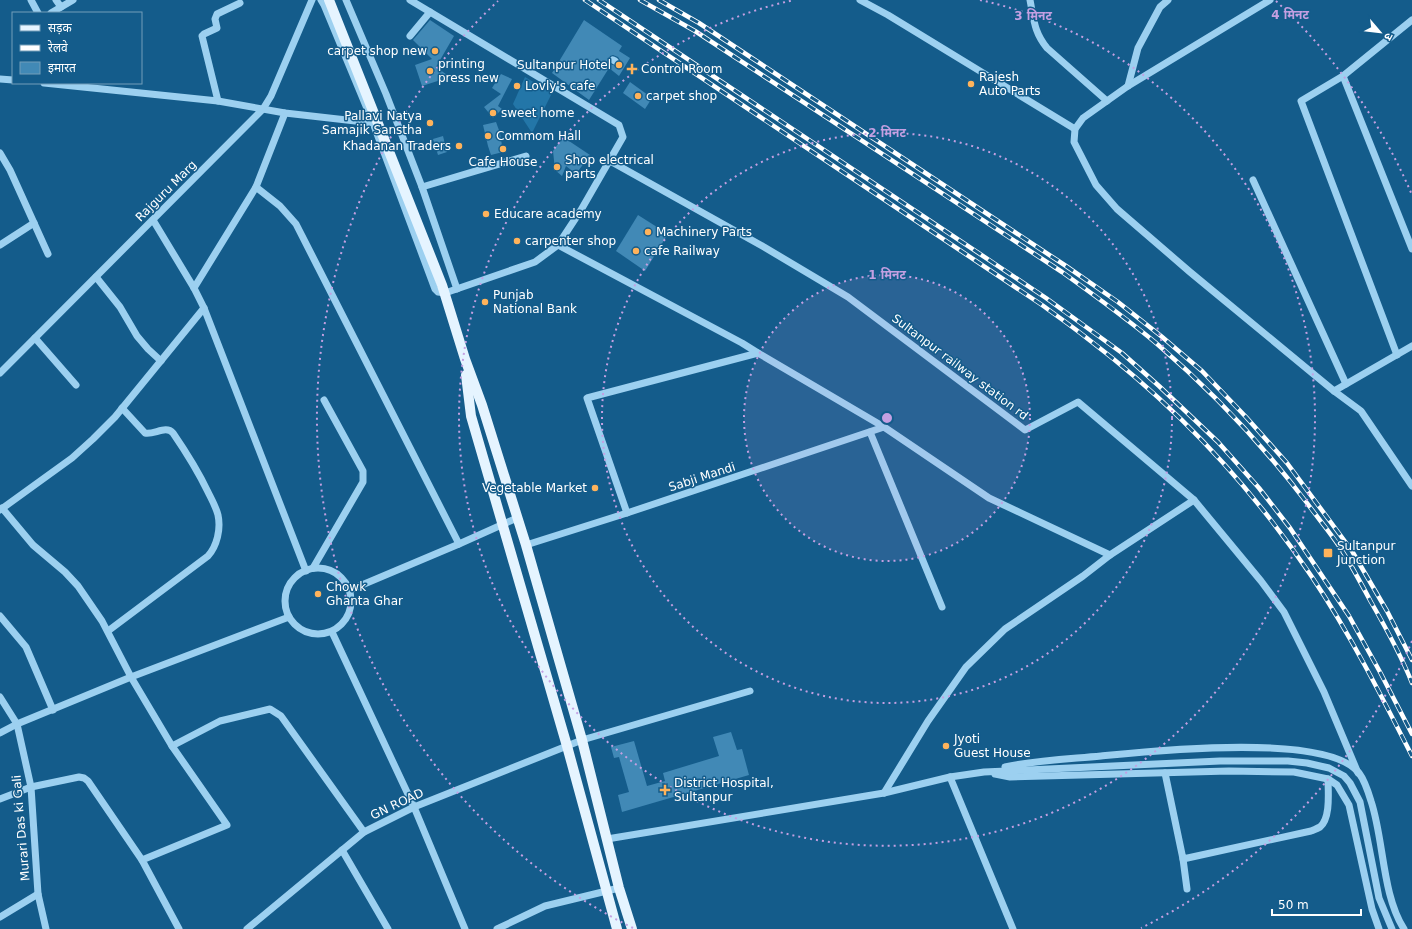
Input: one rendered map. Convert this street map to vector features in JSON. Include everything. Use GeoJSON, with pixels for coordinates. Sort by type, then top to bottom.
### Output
{"type":"FeatureCollection","features":[{"type":"Feature","properties":{"kind":"main road"},"geometry":{"type":"LineString","coordinates":[[329,0],[444,289],[465,359],[482,405],[526,545],[582,740],[619,888],[632,929]]}},
{"type":"Feature","properties":{"kind":"main road"},"geometry":{"type":"LineString","coordinates":[[465,359],[471,416],[617,929]]}},
{"type":"Feature","properties":{"kind":"street"},"geometry":{"type":"LineString","coordinates":[[31,0],[37,12]]}},
{"type":"Feature","properties":{"kind":"street"},"geometry":{"type":"LineString","coordinates":[[56,0],[61,7]]}},
{"type":"Feature","properties":{"kind":"street"},"geometry":{"type":"LineString","coordinates":[[53,12],[73,0]]}},
{"type":"Feature","properties":{"kind":"street","name":"Rajguru Marg"},"geometry":{"type":"LineString","coordinates":[[0,373],[263,109],[271,96],[312,0]]}},
{"type":"Feature","properties":{"kind":"street"},"geometry":{"type":"LineString","coordinates":[[321,0],[372,123],[435,289],[438,292],[444,289],[457,289],[535,262],[558,245],[581,210],[623,137],[619,125],[410,0]]}},
{"type":"Feature","properties":{"kind":"street"},"geometry":{"type":"LineString","coordinates":[[346,0],[386,94],[422,188],[457,289]]}},
{"type":"Feature","properties":{"kind":"street"},"geometry":{"type":"LineString","coordinates":[[862,0],[994,78],[1075,129]]}},
{"type":"Feature","properties":{"kind":"street"},"geometry":{"type":"LineString","coordinates":[[1030,0],[1037,33],[1040,40],[1107,101]]}},
{"type":"Feature","properties":{"kind":"street"},"geometry":{"type":"LineString","coordinates":[[1128,86],[1138,48],[1160,8],[1168,0]]}},
{"type":"Feature","properties":{"kind":"street"},"geometry":{"type":"LineString","coordinates":[[1270,0],[1128,86],[1083,118],[1075,129],[1074,142],[1096,185],[1117,209],[1190,272],[1334,391],[1361,411],[1412,486]]}},
{"type":"Feature","properties":{"kind":"street"},"geometry":{"type":"LineString","coordinates":[[218,101],[202,36],[217,28],[215,19],[217,14],[240,3]]}},
{"type":"Feature","properties":{"kind":"street"},"geometry":{"type":"LineString","coordinates":[[410,36],[430,12]]}},
{"type":"Feature","properties":{"kind":"street"},"geometry":{"type":"LineString","coordinates":[[1397,354],[1301,101],[1343,76],[1412,20]]}},
{"type":"Feature","properties":{"kind":"street"},"geometry":{"type":"LineString","coordinates":[[1343,76],[1412,249]]}},
{"type":"Feature","properties":{"kind":"street"},"geometry":{"type":"LineString","coordinates":[[0,79],[12,80]]}},
{"type":"Feature","properties":{"kind":"street"},"geometry":{"type":"LineString","coordinates":[[74,84],[218,101],[285,113],[372,123]]}},
{"type":"Feature","properties":{"kind":"street"},"geometry":{"type":"LineString","coordinates":[[194,288],[256,187],[285,113]]}},
{"type":"Feature","properties":{"kind":"street"},"geometry":{"type":"LineString","coordinates":[[0,153],[10,170],[48,254]]}},
{"type":"Feature","properties":{"kind":"street"},"geometry":{"type":"LineString","coordinates":[[422,188],[526,156]]}},
{"type":"Feature","properties":{"kind":"street","name":"Sultanpur railway station rd"},"geometry":{"type":"LineString","coordinates":[[610,161],[764,247],[848,297],[1026,430],[1078,402],[1194,500],[1261,581],[1284,612],[1324,692],[1358,773],[1367,788],[1374,810],[1389,893],[1400,924],[1404,929]]}},
{"type":"Feature","properties":{"kind":"street"},"geometry":{"type":"LineString","coordinates":[[1253,180],[1346,384]]}},
{"type":"Feature","properties":{"kind":"street"},"geometry":{"type":"LineString","coordinates":[[256,187],[280,206],[296,224],[459,544]]}},
{"type":"Feature","properties":{"kind":"street"},"geometry":{"type":"LineString","coordinates":[[153,220],[194,288],[204,308],[309,569]]}},
{"type":"Feature","properties":{"kind":"street"},"geometry":{"type":"LineString","coordinates":[[0,245],[34,222]]}},
{"type":"Feature","properties":{"kind":"street"},"geometry":{"type":"LineString","coordinates":[[558,245],[742,343],[884,427],[989,498],[1110,556]]}},
{"type":"Feature","properties":{"kind":"street"},"geometry":{"type":"LineString","coordinates":[[96,277],[117,302],[140,339],[161,361]]}},
{"type":"Feature","properties":{"kind":"street"},"geometry":{"type":"LineString","coordinates":[[142,860],[227,825],[172,746],[131,677],[108,631],[72,578],[33,545],[1,509],[72,458],[93,439],[122,408],[204,308]]}},
{"type":"Feature","properties":{"kind":"street"},"geometry":{"type":"LineString","coordinates":[[35,338],[76,385]]}},
{"type":"Feature","properties":{"kind":"street"},"geometry":{"type":"LineString","coordinates":[[1334,391],[1412,346]]}},
{"type":"Feature","properties":{"kind":"street"},"geometry":{"type":"LineString","coordinates":[[627,513],[587,398],[758,353]]}},
{"type":"Feature","properties":{"kind":"street"},"geometry":{"type":"LineString","coordinates":[[309,569],[363,482],[364,477],[363,471],[324,400]]}},
{"type":"Feature","properties":{"kind":"street"},"geometry":{"type":"LineString","coordinates":[[108,631],[208,556],[214,547],[219,530],[217,509],[195,466],[173,433],[170,430],[166,430],[148,434],[145,433],[122,408]]}},
{"type":"Feature","properties":{"kind":"street","name":"Sabji Mandi"},"geometry":{"type":"LineString","coordinates":[[526,545],[627,513],[884,427]]}},
{"type":"Feature","properties":{"kind":"street"},"geometry":{"type":"LineString","coordinates":[[870,432],[942,608]]}},
{"type":"Feature","properties":{"kind":"street"},"geometry":{"type":"LineString","coordinates":[[884,793],[928,721],[966,666],[1005,629],[1194,500]]}},
{"type":"Feature","properties":{"kind":"street"},"geometry":{"type":"LineString","coordinates":[[350,590],[517,518]]}},
{"type":"Feature","properties":{"kind":"street"},"geometry":{"type":"LineString","coordinates":[[309,569],[329,569],[342,577],[350,590],[352,607],[345,622],[332,632],[316,634],[300,629],[289,617],[285,602],[288,586],[298,574],[309,569]]}},
{"type":"Feature","properties":{"kind":"street"},"geometry":{"type":"LineString","coordinates":[[0,616],[26,647],[53,710]]}},
{"type":"Feature","properties":{"kind":"street"},"geometry":{"type":"LineString","coordinates":[[0,733],[17,724],[131,677],[289,617]]}},
{"type":"Feature","properties":{"kind":"street"},"geometry":{"type":"LineString","coordinates":[[332,632],[414,807],[465,929]]}},
{"type":"Feature","properties":{"kind":"street","name":"GN ROAD"},"geometry":{"type":"LineString","coordinates":[[247,929],[364,832],[414,807],[582,740],[750,691]]}},
{"type":"Feature","properties":{"kind":"street","name":"Murari Das ki Gali"},"geometry":{"type":"LineString","coordinates":[[0,697],[17,724],[31,786],[38,894],[46,929]]}},
{"type":"Feature","properties":{"kind":"street"},"geometry":{"type":"LineString","coordinates":[[172,746],[220,721],[270,710],[281,716],[364,832]]}},
{"type":"Feature","properties":{"kind":"street"},"geometry":{"type":"LineString","coordinates":[[607,839],[884,793],[950,777],[984,772],[1024,763],[1138,752],[1219,747],[1278,749],[1321,754],[1346,763],[1358,773]]}},
{"type":"Feature","properties":{"kind":"street"},"geometry":{"type":"LineString","coordinates":[[984,772],[1220,761],[1288,761],[1307,763],[1329,768],[1344,776],[1350,783],[1360,802],[1378,898],[1392,929]]}},
{"type":"Feature","properties":{"kind":"street"},"geometry":{"type":"LineString","coordinates":[[984,772],[1010,777],[1229,771],[1294,772],[1328,779],[1337,785],[1349,805],[1372,909],[1379,929]]}},
{"type":"Feature","properties":{"kind":"street"},"geometry":{"type":"LineString","coordinates":[[1165,773],[1183,859],[1187,889]]}},
{"type":"Feature","properties":{"kind":"street"},"geometry":{"type":"LineString","coordinates":[[950,777],[1013,929]]}},
{"type":"Feature","properties":{"kind":"street"},"geometry":{"type":"LineString","coordinates":[[0,800],[31,786],[84,778],[88,781],[142,860],[179,929]]}},
{"type":"Feature","properties":{"kind":"street"},"geometry":{"type":"LineString","coordinates":[[1183,859],[1311,831],[1320,827],[1325,820],[1328,808],[1328,779]]}},
{"type":"Feature","properties":{"kind":"street"},"geometry":{"type":"LineString","coordinates":[[342,850],[388,929]]}},
{"type":"Feature","properties":{"kind":"street"},"geometry":{"type":"LineString","coordinates":[[497,929],[545,906],[619,888]]}},
{"type":"Feature","properties":{"kind":"street"},"geometry":{"type":"LineString","coordinates":[[0,917],[38,894]]}},
{"type":"Feature","properties":{"kind":"shaded area"},"geometry":{"type":"Polygon","coordinates":[[[525,77],[552,93],[532,133],[513,104],[525,77]]]}},
{"type":"Feature","properties":{"kind":"building","name":"carpet shop new"},"geometry":{"type":"Polygon","coordinates":[[[430,20],[454,36],[436,67],[450,77],[422,86],[415,65],[432,59],[413,40],[430,20]]]}},
{"type":"Feature","properties":{"kind":"building"},"geometry":{"type":"Polygon","coordinates":[[[584,20],[622,46],[619,51],[630,58],[619,76],[609,68],[589,100],[552,73],[584,20]],[[613,55],[610,56],[608,61],[610,64],[616,66],[619,64],[620,60],[618,57],[613,55]]]}},
{"type":"Feature","properties":{"kind":"building"},"geometry":{"type":"Polygon","coordinates":[[[501,74],[512,79],[498,106],[502,109],[493,118],[484,107],[501,94],[492,88],[501,74]]]}},
{"type":"Feature","properties":{"kind":"building","name":"carpet shop"},"geometry":{"type":"Polygon","coordinates":[[[630,82],[652,98],[645,109],[623,93],[630,82]]]}},
{"type":"Feature","properties":{"kind":"building"},"geometry":{"type":"Polygon","coordinates":[[[496,122],[500,133],[503,152],[491,155],[483,125],[496,122]]]}},
{"type":"Feature","properties":{"kind":"building"},"geometry":{"type":"Polygon","coordinates":[[[443,136],[447,152],[438,155],[433,139],[443,136]]]}},
{"type":"Feature","properties":{"kind":"building"},"geometry":{"type":"Polygon","coordinates":[[[563,137],[590,155],[576,174],[566,166],[562,176],[555,170],[553,151],[563,137]]]}},
{"type":"Feature","properties":{"kind":"building"},"geometry":{"type":"Polygon","coordinates":[[[638,215],[668,234],[645,271],[616,251],[638,215]]]}},
{"type":"Feature","properties":{"kind":"building"},"geometry":{"type":"Polygon","coordinates":[[[731,732],[737,750],[742,749],[749,775],[622,812],[618,795],[629,792],[619,757],[614,758],[611,747],[634,741],[647,786],[665,781],[663,773],[719,756],[713,737],[731,732]]]}},
{"type":"Feature","properties":{"kind":"railway"},"geometry":{"type":"LineString","coordinates":[[585,0],[1042,305],[1120,364],[1151,391],[1210,449],[1264,511],[1288,543],[1312,577],[1339,620],[1377,688],[1412,756]]}},
{"type":"Feature","properties":{"kind":"railway"},"geometry":{"type":"LineString","coordinates":[[599,0],[1046,298],[1122,353],[1159,386],[1218,442],[1259,488],[1290,528],[1349,616],[1412,734]]}},
{"type":"Feature","properties":{"kind":"railway"},"geometry":{"type":"LineString","coordinates":[[640,0],[695,31],[1062,272],[1133,325],[1177,361],[1217,399],[1273,460],[1332,536],[1342,550],[1388,632],[1412,683]]}},
{"type":"Feature","properties":{"kind":"railway"},"geometry":{"type":"LineString","coordinates":[[659,0],[699,23],[1066,266],[1118,302],[1202,371],[1287,463],[1352,551],[1387,611],[1412,660]]}},
{"type":"Feature","properties":{"kind":"place","name":"carpet shop new"},"geometry":{"type":"Point","coordinates":[435,51]}},
{"type":"Feature","properties":{"kind":"place","name":"Sultanpur Hotel"},"geometry":{"type":"Point","coordinates":[619,65]}},
{"type":"Feature","properties":{"kind":"place","name":"Control Room"},"geometry":{"type":"Point","coordinates":[632,69]}},
{"type":"Feature","properties":{"kind":"place","name":"printing press new"},"geometry":{"type":"Point","coordinates":[430,71]}},
{"type":"Feature","properties":{"kind":"place","name":"Rajesh Auto Parts"},"geometry":{"type":"Point","coordinates":[971,84]}},
{"type":"Feature","properties":{"kind":"place","name":"Lovly's cafe"},"geometry":{"type":"Point","coordinates":[517,86]}},
{"type":"Feature","properties":{"kind":"place","name":"carpet shop"},"geometry":{"type":"Point","coordinates":[638,96]}},
{"type":"Feature","properties":{"kind":"place","name":"sweet home"},"geometry":{"type":"Point","coordinates":[493,113]}},
{"type":"Feature","properties":{"kind":"place","name":"Pallavi Natya Samajik Sanstha"},"geometry":{"type":"Point","coordinates":[430,123]}},
{"type":"Feature","properties":{"kind":"place","name":"Commom Hall"},"geometry":{"type":"Point","coordinates":[488,136]}},
{"type":"Feature","properties":{"kind":"place","name":"Khadanan Traders"},"geometry":{"type":"Point","coordinates":[459,146]}},
{"type":"Feature","properties":{"kind":"place","name":"Cafe House"},"geometry":{"type":"Point","coordinates":[503,149]}},
{"type":"Feature","properties":{"kind":"place","name":"Shop electrical parts"},"geometry":{"type":"Point","coordinates":[557,167]}},
{"type":"Feature","properties":{"kind":"place","name":"Educare academy"},"geometry":{"type":"Point","coordinates":[486,214]}},
{"type":"Feature","properties":{"kind":"place","name":"Machinery Parts"},"geometry":{"type":"Point","coordinates":[648,232]}},
{"type":"Feature","properties":{"kind":"place","name":"carpenter shop"},"geometry":{"type":"Point","coordinates":[517,241]}},
{"type":"Feature","properties":{"kind":"place","name":"cafe Railway"},"geometry":{"type":"Point","coordinates":[636,251]}},
{"type":"Feature","properties":{"kind":"place","name":"Punjab National Bank"},"geometry":{"type":"Point","coordinates":[485,302]}},
{"type":"Feature","properties":{"kind":"place","name":"Vegetable Market"},"geometry":{"type":"Point","coordinates":[595,488]}},
{"type":"Feature","properties":{"kind":"place","name":"Sultanpur Junction"},"geometry":{"type":"Point","coordinates":[1328,553]}},
{"type":"Feature","properties":{"kind":"place","name":"Chowk Ghanta Ghar"},"geometry":{"type":"Point","coordinates":[318,594]}},
{"type":"Feature","properties":{"kind":"place","name":"Jyoti Guest House"},"geometry":{"type":"Point","coordinates":[946,746]}},
{"type":"Feature","properties":{"kind":"place","name":"District Hospital, Sultanpur"},"geometry":{"type":"Point","coordinates":[665,790]}}]}
